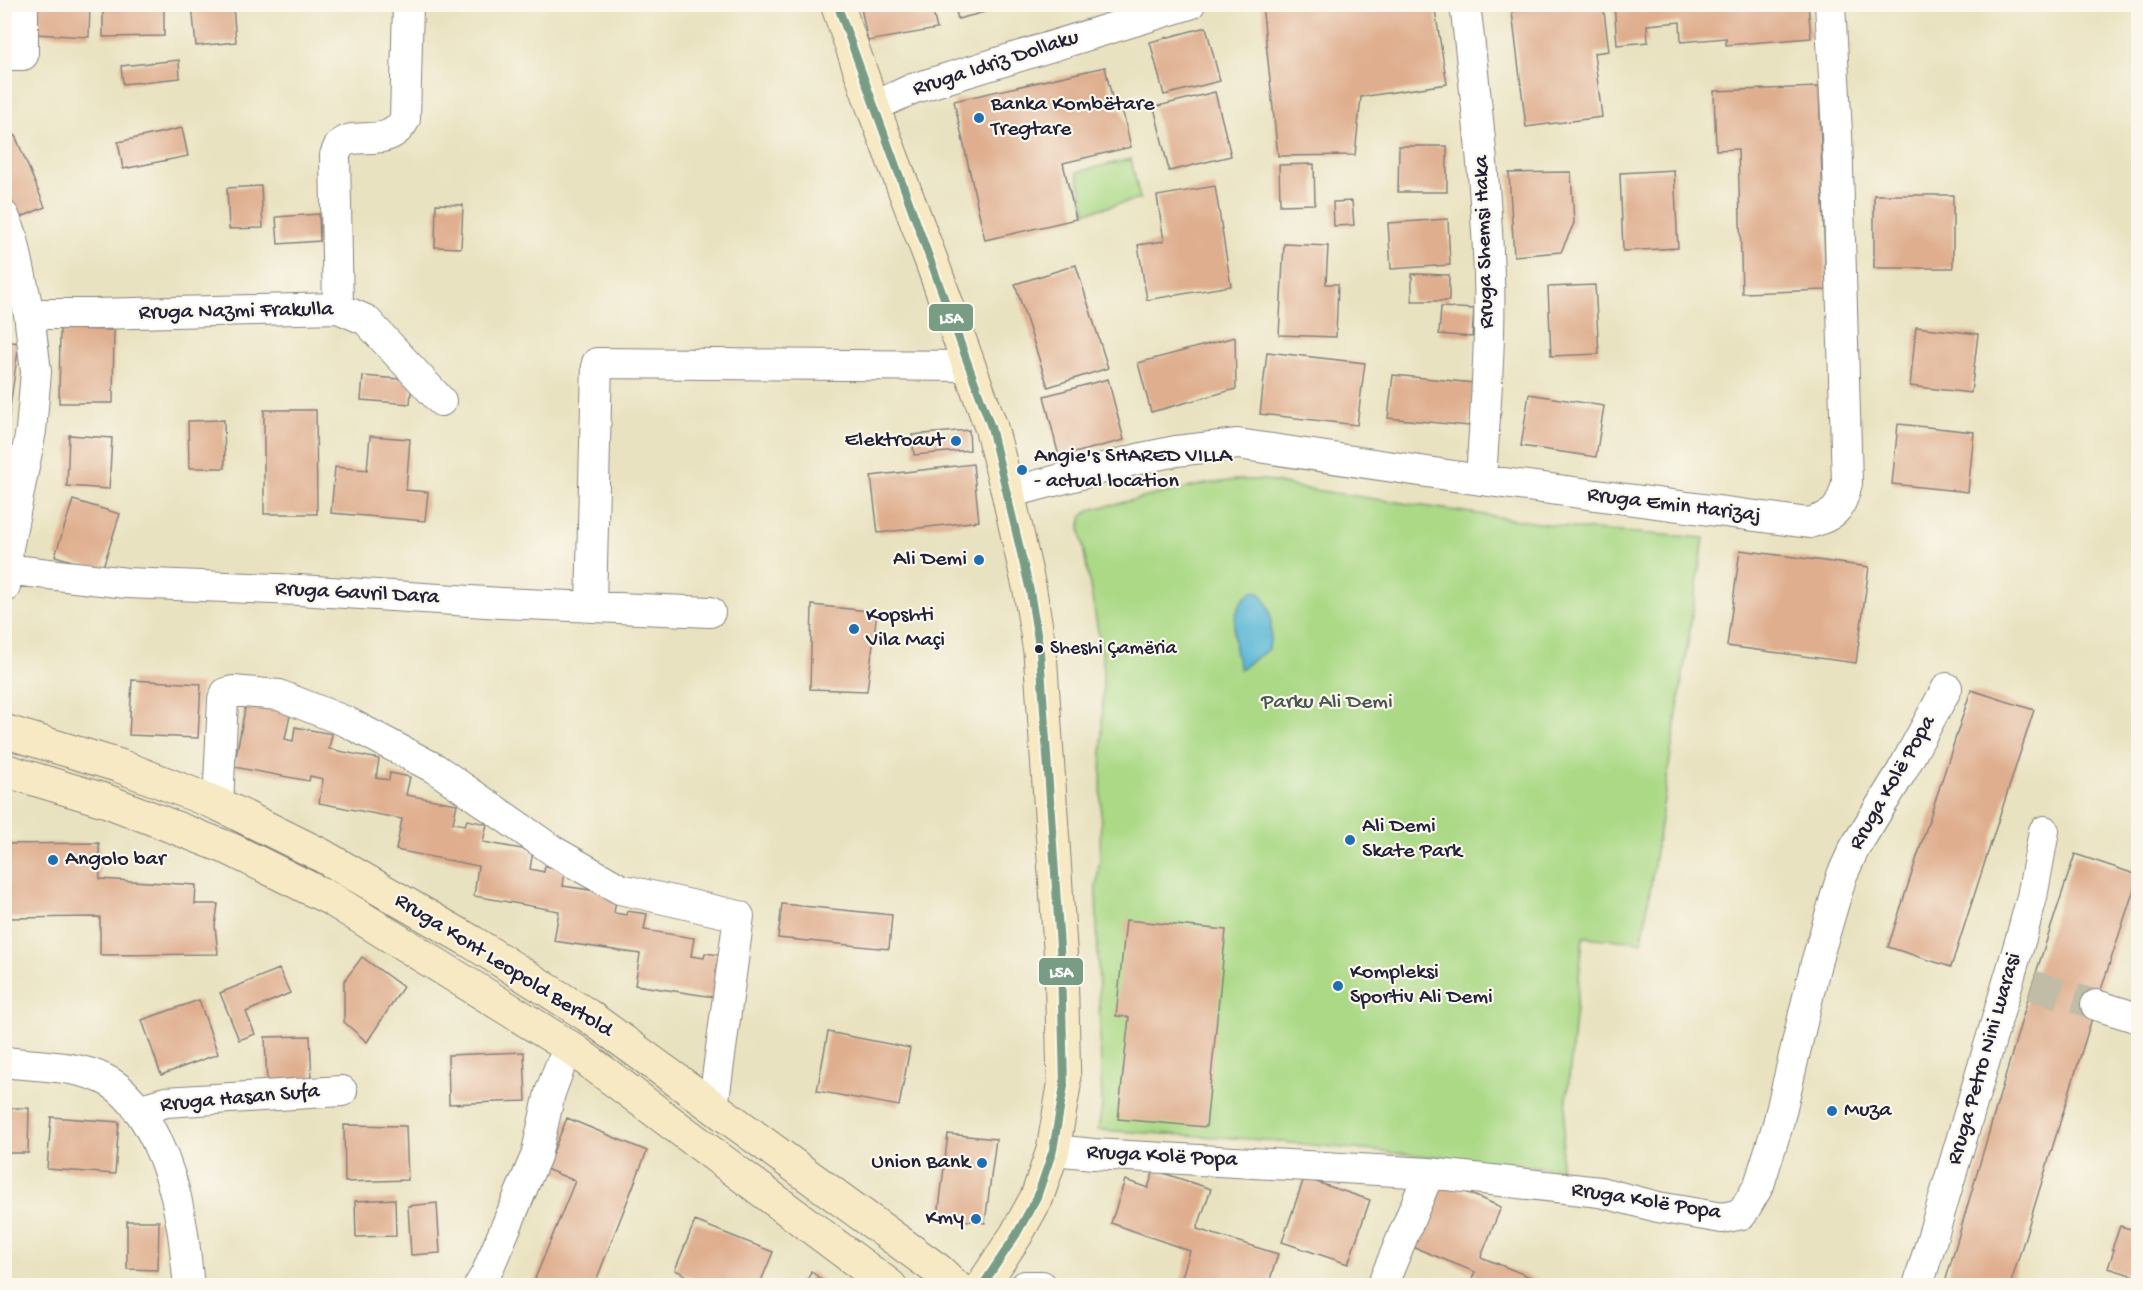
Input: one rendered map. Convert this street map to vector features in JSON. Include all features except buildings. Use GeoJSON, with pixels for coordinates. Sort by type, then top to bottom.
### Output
{"type":"FeatureCollection","features":[{"type":"Feature","properties":{"kind":"main road"},"geometry":{"type":"LineString","coordinates":[[837,4],[991,427],[1030,591],[1040,652],[1060,950],[1064,1086],[1053,1150],[1044,1180],[1032,1206],[982,1286]]}},
{"type":"Feature","properties":{"kind":"main road","name":"Rruga Kont Leopold Bertold"},"geometry":{"type":"LineString","coordinates":[[4,731],[120,766],[218,804],[321,855],[472,942],[587,1016],[938,1270],[955,1286]]}},
{"type":"Feature","properties":{"kind":"main road","name":"Rruga Kont Leopold Bertold"},"geometry":{"type":"LineString","coordinates":[[4,770],[107,801],[230,849],[331,899],[571,1048],[890,1286]]}},
{"type":"Feature","properties":{"kind":"street"},"geometry":{"type":"LineString","coordinates":[[4,55],[23,55],[23,4]]}},
{"type":"Feature","properties":{"kind":"street"},"geometry":{"type":"LineString","coordinates":[[338,308],[335,155],[340,145],[348,141],[393,135],[400,129],[405,119],[408,4]]}},
{"type":"Feature","properties":{"kind":"street","name":"Rruga Idriz Dollaku"},"geometry":{"type":"LineString","coordinates":[[873,107],[912,90],[1190,4]]}},
{"type":"Feature","properties":{"kind":"street","name":"Rruga Shemsi Haka"},"geometry":{"type":"LineString","coordinates":[[1465,4],[1479,122],[1489,277],[1488,374],[1480,480]]}},
{"type":"Feature","properties":{"kind":"street","name":"Rruga Emin Harizaj"},"geometry":{"type":"LineString","coordinates":[[1008,492],[1142,458],[1176,451],[1239,444],[1480,480],[1809,523],[1829,517],[1842,501],[1847,483],[1837,122],[1830,4]]}},
{"type":"Feature","properties":{"kind":"street"},"geometry":{"type":"LineString","coordinates":[[4,216],[12,235],[29,314],[36,372],[31,431],[5,569],[4,590]]}},
{"type":"Feature","properties":{"kind":"street","name":"Rruga Nazmi Frakulla"},"geometry":{"type":"LineString","coordinates":[[29,314],[338,308],[366,320],[441,401]]}},
{"type":"Feature","properties":{"kind":"street"},"geometry":{"type":"LineString","coordinates":[[591,606],[597,363],[969,366]]}},
{"type":"Feature","properties":{"kind":"street","name":"Rruga Gavril Dara"},"geometry":{"type":"LineString","coordinates":[[5,569],[127,583],[710,612]]}},
{"type":"Feature","properties":{"kind":"street","name":"Rruga Kolë Popa"},"geometry":{"type":"LineString","coordinates":[[1053,1150],[1429,1173],[1600,1192],[1658,1207],[1722,1218],[1742,1214],[1759,1185],[1778,1124],[1816,963],[1842,874],[1854,849],[1902,771],[1947,688]]}},
{"type":"Feature","properties":{"kind":"street"},"geometry":{"type":"LineString","coordinates":[[218,804],[223,699],[226,693],[233,691],[279,695],[347,722],[436,770],[555,852],[620,889],[739,916],[713,1107]]}},
{"type":"Feature","properties":{"kind":"street","name":"Rruga Petro Nini Luarasi"},"geometry":{"type":"LineString","coordinates":[[1918,1286],[2021,981],[2032,897],[2044,831]]}},
{"type":"Feature","properties":{"kind":"street"},"geometry":{"type":"LineString","coordinates":[[2096,1005],[2139,1018]]}},
{"type":"Feature","properties":{"kind":"street"},"geometry":{"type":"LineString","coordinates":[[478,1286],[486,1274],[536,1156],[550,1093],[560,1066],[571,1048]]}},
{"type":"Feature","properties":{"kind":"street"},"geometry":{"type":"LineString","coordinates":[[4,1062],[82,1072],[106,1080],[123,1093],[138,1110],[156,1141],[168,1173],[180,1215],[189,1286]]}},
{"type":"Feature","properties":{"kind":"street","name":"Rruga Hasan Sufa"},"geometry":{"type":"LineString","coordinates":[[138,1110],[166,1102],[342,1091]]}},
{"type":"Feature","properties":{"kind":"street"},"geometry":{"type":"LineString","coordinates":[[1382,1286],[1429,1173]]}},
{"type":"Feature","properties":{"kind":"street"},"geometry":{"type":"LineString","coordinates":[[1025,1286],[1042,1286]]}},
{"type":"Feature","properties":{"kind":"green space"},"geometry":{"type":"Polygon","coordinates":[[[1131,159],[1140,199],[1086,212],[1077,172],[1131,159]]]}},
{"type":"Feature","properties":{"kind":"green space","name":"Parku Ali Demi"},"geometry":{"type":"Polygon","coordinates":[[[1236,480],[1265,480],[1300,488],[1580,529],[1704,538],[1642,942],[1583,937],[1560,1169],[1251,1139],[1098,1130],[1102,1106],[1096,888],[1100,859],[1103,673],[1102,654],[1080,529],[1081,519],[1093,509],[1205,484],[1236,480]]]}},
{"type":"Feature","properties":{"kind":"water"},"geometry":{"type":"Polygon","coordinates":[[[1253,591],[1259,592],[1264,597],[1270,611],[1269,649],[1240,669],[1235,649],[1234,627],[1239,606],[1253,591]]]}},
{"type":"Feature","properties":{"kind":"tunnel"},"geometry":{"type":"LineString","coordinates":[[2032,985],[2096,1005]]}},
{"type":"Feature","properties":{"kind":"transit line","name":"L5A"},"geometry":{"type":"LineString","coordinates":[[837,4],[991,427],[1030,591],[1040,652],[1061,962],[1064,1086],[1053,1150],[1037,1197],[1016,1235],[982,1286]]}},
{"type":"Feature","properties":{"kind":"place","name":"Banka Kombëtare Tregtare"},"geometry":{"type":"Point","coordinates":[979,118]}},
{"type":"Feature","properties":{"kind":"place","name":"Elektroaut"},"geometry":{"type":"Point","coordinates":[956,441]}},
{"type":"Feature","properties":{"kind":"place","name":"Angie's SHARED VILLA - actual location"},"geometry":{"type":"Point","coordinates":[1022,470]}},
{"type":"Feature","properties":{"kind":"place","name":"Ali Demi"},"geometry":{"type":"Point","coordinates":[979,560]}},
{"type":"Feature","properties":{"kind":"place","name":"Kopshti Vila Maçi"},"geometry":{"type":"Point","coordinates":[854,629]}},
{"type":"Feature","properties":{"kind":"place","name":"Sheshi Çamëria"},"geometry":{"type":"Point","coordinates":[1039,649]}},
{"type":"Feature","properties":{"kind":"place","name":"Ali Demi Skate Park"},"geometry":{"type":"Point","coordinates":[1350,840]}},
{"type":"Feature","properties":{"kind":"place","name":"Angolo bar"},"geometry":{"type":"Point","coordinates":[53,860]}},
{"type":"Feature","properties":{"kind":"place","name":"Kompleksi Sportiv Ali Demi"},"geometry":{"type":"Point","coordinates":[1338,986]}},
{"type":"Feature","properties":{"kind":"place","name":"Muza"},"geometry":{"type":"Point","coordinates":[1832,1111]}},
{"type":"Feature","properties":{"kind":"place","name":"Union Bank"},"geometry":{"type":"Point","coordinates":[982,1163]}},
{"type":"Feature","properties":{"kind":"place","name":"Kmy"},"geometry":{"type":"Point","coordinates":[976,1219]}}]}
